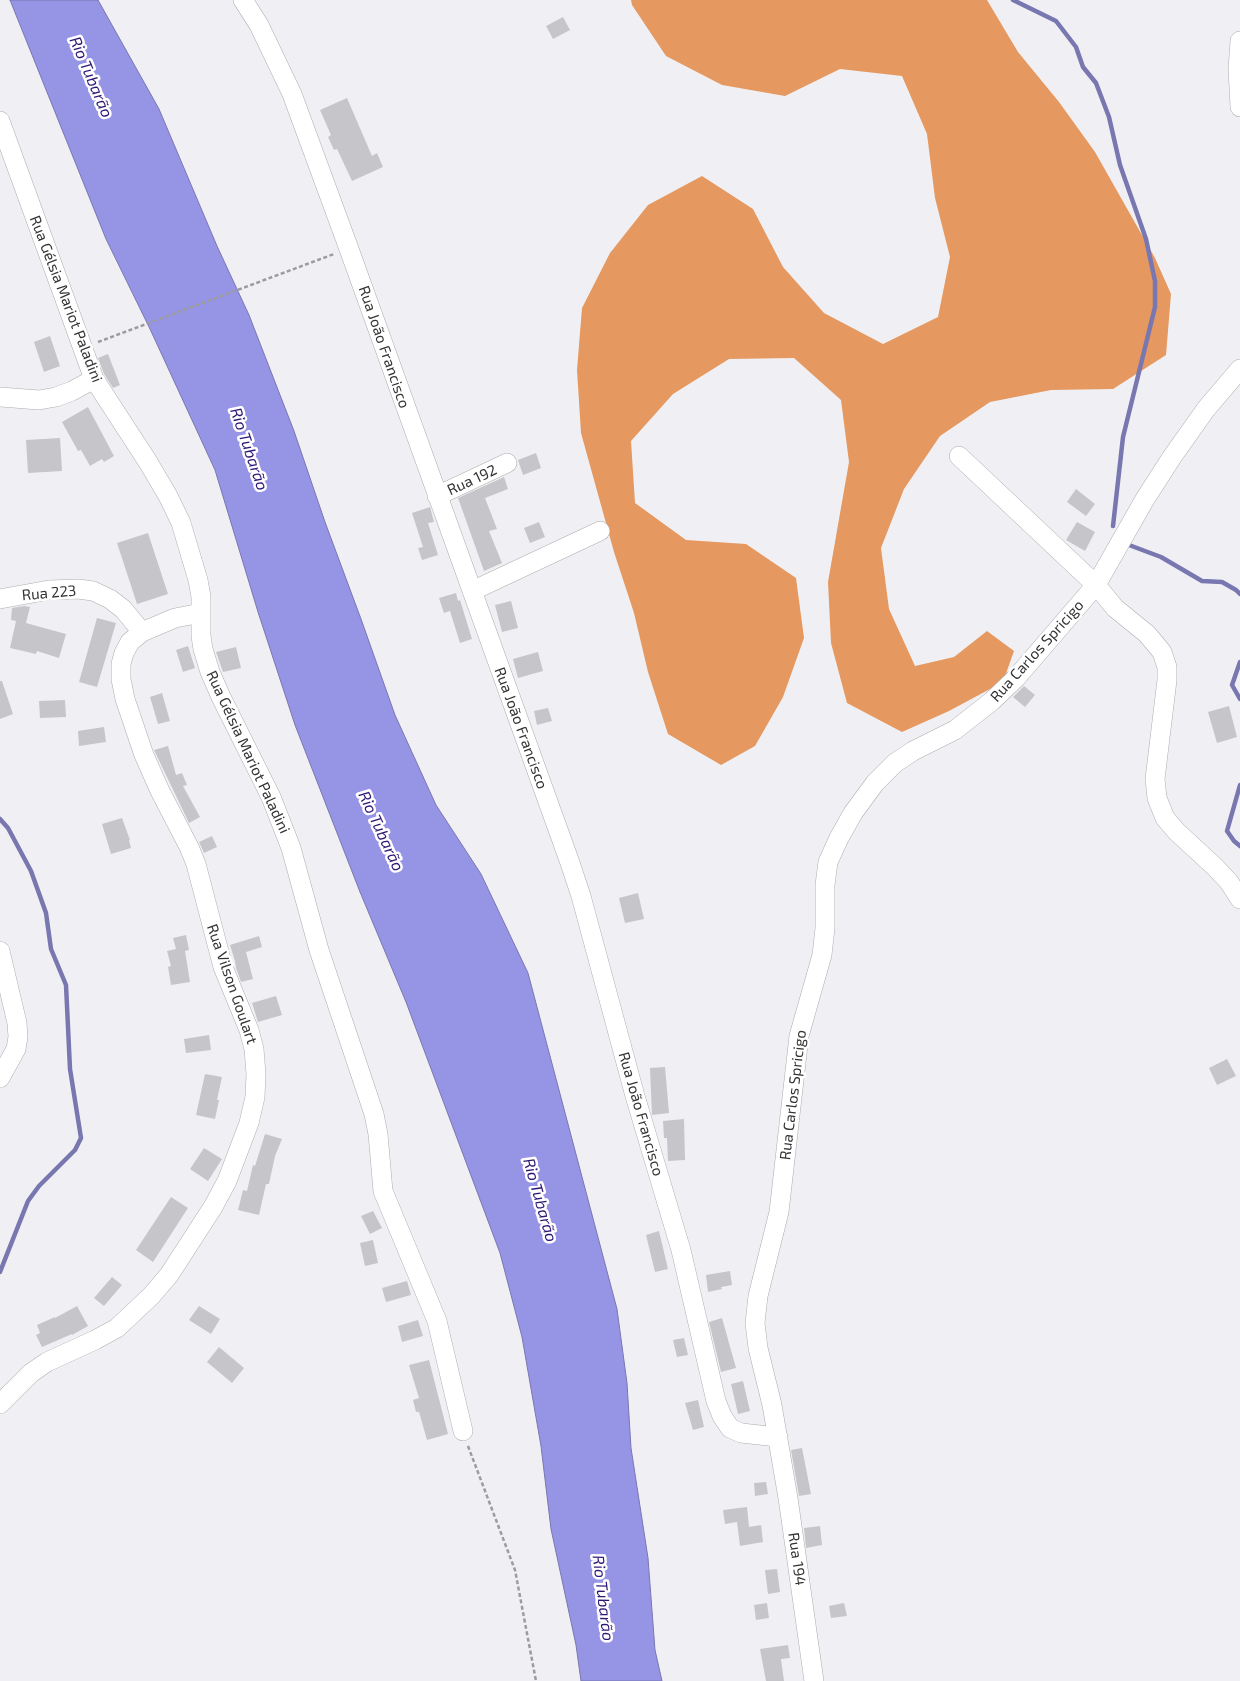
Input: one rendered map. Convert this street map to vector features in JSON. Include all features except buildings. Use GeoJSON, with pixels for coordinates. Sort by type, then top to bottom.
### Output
{"type":"FeatureCollection","features":[{"type":"Feature","properties":{"kind":"street","name":"Rua João Francisco"},"geometry":{"type":"LineString","coordinates":[[243,0],[259,25],[282,70],[350,249],[569,860],[581,896],[635,1096],[681,1250],[719,1409],[730,1428],[741,1433],[778,1437]]}},
{"type":"Feature","properties":{"kind":"street"},"geometry":{"type":"LineString","coordinates":[[1240,41],[1238,69],[1240,107]]}},
{"type":"Feature","properties":{"kind":"street","name":"Rua Gélsia Mariot Paladini"},"geometry":{"type":"LineString","coordinates":[[0,121],[94,379],[148,462],[181,523],[198,580],[201,597],[203,649],[210,672],[271,797],[291,848],[319,950],[374,1114],[378,1134],[383,1191],[438,1321],[463,1431]]}},
{"type":"Feature","properties":{"kind":"street","name":"Rua Carlos Spricigo"},"geometry":{"type":"LineString","coordinates":[[778,1437],[758,1348],[755,1323],[758,1296],[779,1212],[799,1036],[822,955],[825,928],[825,885],[828,862],[853,813],[875,783],[895,763],[912,751],[955,730],[992,701],[1016,678],[1096,585],[1145,499],[1172,457],[1206,409],[1240,370]]}},
{"type":"Feature","properties":{"kind":"street"},"geometry":{"type":"LineString","coordinates":[[0,397],[39,400],[56,397],[94,379]]}},
{"type":"Feature","properties":{"kind":"street"},"geometry":{"type":"LineString","coordinates":[[959,456],[1096,585],[1115,608],[1157,644],[1162,652],[1166,667],[1166,698],[1155,779],[1157,798],[1165,818],[1177,832],[1215,867],[1240,898]]}},
{"type":"Feature","properties":{"kind":"street","name":"Rua 192"},"geometry":{"type":"LineString","coordinates":[[437,496],[506,463]]}},
{"type":"Feature","properties":{"kind":"street"},"geometry":{"type":"LineString","coordinates":[[472,591],[600,530]]}},
{"type":"Feature","properties":{"kind":"street","name":"Rua 223"},"geometry":{"type":"LineString","coordinates":[[0,599],[49,590],[78,589],[93,591],[110,599],[123,609],[142,632]]}},
{"type":"Feature","properties":{"kind":"street","name":"Rua Vilson Goulart"},"geometry":{"type":"LineString","coordinates":[[0,1404],[31,1373],[47,1362],[96,1340],[117,1328],[151,1296],[169,1274],[214,1207],[227,1181],[249,1123],[255,1097],[256,1074],[254,1049],[249,1030],[222,967],[196,864],[152,775],[124,699],[121,679],[121,664],[124,653],[130,642],[142,632],[175,618],[201,613]]}},
{"type":"Feature","properties":{"kind":"street"},"geometry":{"type":"LineString","coordinates":[[0,951],[17,1023],[18,1037],[16,1049],[0,1078]]}},
{"type":"Feature","properties":{"kind":"street","name":"Rua 194"},"geometry":{"type":"LineString","coordinates":[[778,1437],[814,1681]]}},
{"type":"Feature","properties":{"kind":"path"},"geometry":{"type":"LineString","coordinates":[[82,347],[350,249]]}},
{"type":"Feature","properties":{"kind":"path"},"geometry":{"type":"LineString","coordinates":[[463,1431],[515,1570],[536,1681]]}},
{"type":"Feature","properties":{"kind":"shaded area"},"geometry":{"type":"Polygon","coordinates":[[[631,0],[987,0],[1018,52],[1059,102],[1095,152],[1155,258],[1171,294],[1166,355],[1113,389],[1051,390],[990,402],[940,436],[904,489],[881,548],[889,609],[915,666],[954,657],[987,631],[1014,651],[1003,682],[949,711],[902,732],[847,703],[831,643],[828,582],[849,462],[841,400],[794,358],[729,359],[673,394],[631,441],[635,503],[686,540],[746,544],[796,578],[804,638],[783,697],[755,746],[721,765],[668,734],[648,672],[634,613],[614,552],[581,433],[577,370],[582,308],[610,253],[648,205],[702,176],[753,209],[783,267],[824,313],[883,344],[938,317],[950,257],[935,198],[927,134],[902,76],[840,69],[785,96],[722,85],[666,56],[632,5],[631,0]]]}},
{"type":"Feature","properties":{"kind":"water","name":"Rio Tubarão"},"geometry":{"type":"Polygon","coordinates":[[[10,0],[98,0],[159,109],[217,246],[249,315],[294,431],[395,715],[436,805],[481,874],[528,973],[617,1309],[627,1383],[631,1448],[648,1558],[655,1650],[662,1681],[581,1681],[576,1645],[551,1529],[541,1446],[522,1337],[500,1253],[406,1002],[360,892],[295,725],[215,470],[106,239],[10,0]]]}},
{"type":"Feature","properties":{"kind":"waterway"},"geometry":{"type":"LineString","coordinates":[[1013,0],[1056,21],[1076,47],[1083,67],[1096,83],[1109,117],[1120,165],[1146,239],[1155,281],[1155,307],[1123,437],[1113,526]]}},
{"type":"Feature","properties":{"kind":"waterway"},"geometry":{"type":"LineString","coordinates":[[1129,545],[1161,557],[1202,581],[1222,582],[1240,594]]}},
{"type":"Feature","properties":{"kind":"waterway"},"geometry":{"type":"LineString","coordinates":[[1240,662],[1232,685],[1240,699]]}},
{"type":"Feature","properties":{"kind":"waterway"},"geometry":{"type":"LineString","coordinates":[[1240,785],[1227,831],[1240,846]]}},
{"type":"Feature","properties":{"kind":"waterway"},"geometry":{"type":"LineString","coordinates":[[0,819],[8,828],[31,871],[46,913],[51,949],[66,985],[70,1069],[81,1138],[75,1150],[39,1186],[28,1201],[0,1272]]}}]}
